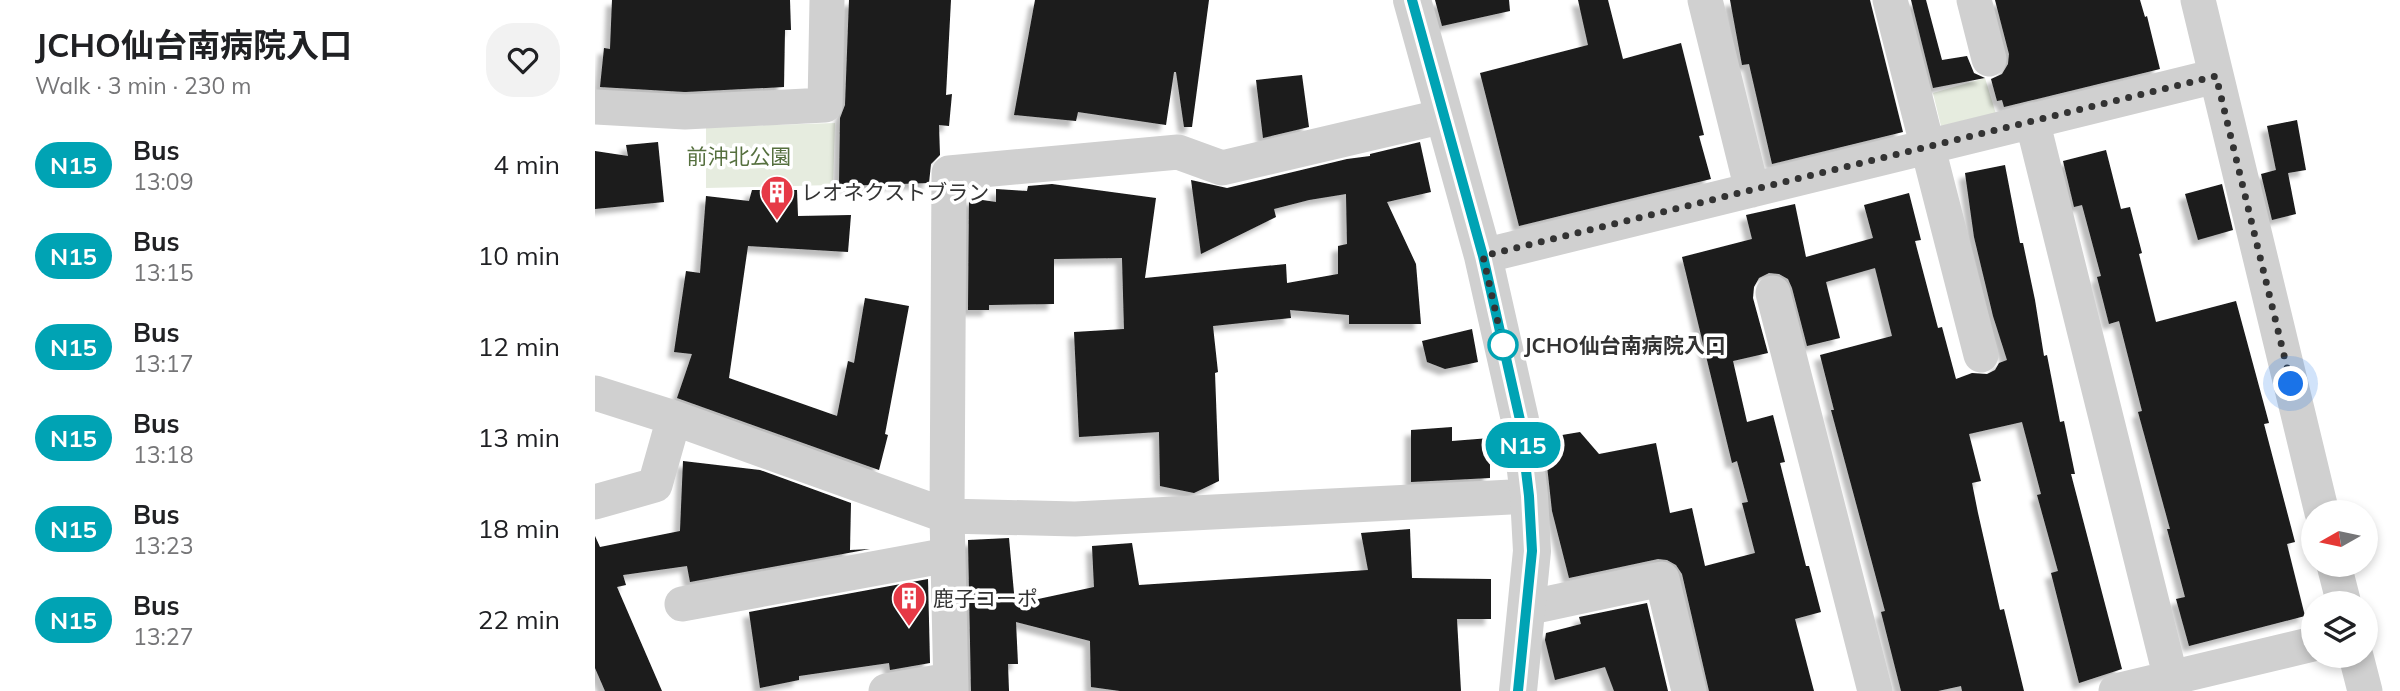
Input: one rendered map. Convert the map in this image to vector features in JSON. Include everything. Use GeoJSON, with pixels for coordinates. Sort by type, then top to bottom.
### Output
{"type":"FeatureCollection","features":[{"type":"Feature","properties":{"kind":"street"},"geometry":{"type":"LineString","coordinates":[[595,107],[685,112],[825,105],[827,0]]}},
{"type":"Feature","properties":{"kind":"street"},"geometry":{"type":"LineString","coordinates":[[1412,0],[1483,256],[1520,420],[1532,551],[1518,691]]}},
{"type":"Feature","properties":{"kind":"street"},"geometry":{"type":"LineString","coordinates":[[1705,0],[1752,190]]}},
{"type":"Feature","properties":{"kind":"street"},"geometry":{"type":"LineString","coordinates":[[1890,0],[1981,355]]}},
{"type":"Feature","properties":{"kind":"street"},"geometry":{"type":"LineString","coordinates":[[1974,0],[1989,59]]}},
{"type":"Feature","properties":{"kind":"street"},"geometry":{"type":"LineString","coordinates":[[2197,0],[2319,500]]}},
{"type":"Feature","properties":{"kind":"street"},"geometry":{"type":"LineString","coordinates":[[1483,256],[2216,76]]}},
{"type":"Feature","properties":{"kind":"street"},"geometry":{"type":"LineString","coordinates":[[886,691],[951,686],[947,516],[949,173],[1178,152],[1222,169],[1444,116]]}},
{"type":"Feature","properties":{"kind":"street"},"geometry":{"type":"LineString","coordinates":[[2032,120],[2173,685]]}},
{"type":"Feature","properties":{"kind":"street"},"geometry":{"type":"LineString","coordinates":[[1773,293],[1875,691]]}},
{"type":"Feature","properties":{"kind":"street"},"geometry":{"type":"LineString","coordinates":[[595,393],[674,418],[947,516],[1075,519],[1529,496]]}},
{"type":"Feature","properties":{"kind":"street"},"geometry":{"type":"LineString","coordinates":[[595,502],[655,485],[674,418]]}},
{"type":"Feature","properties":{"kind":"street"},"geometry":{"type":"LineString","coordinates":[[682,604],[948,555]]}},
{"type":"Feature","properties":{"kind":"street"},"geometry":{"type":"LineString","coordinates":[[1527,608],[1662,579],[1689,691]]}},
{"type":"Feature","properties":{"kind":"street"},"geometry":{"type":"LineString","coordinates":[[2116,691],[2173,685],[2301,648]]}},
{"type":"Feature","properties":{"kind":"street"},"geometry":{"type":"LineString","coordinates":[[2359,668],[2365,691]]}},
{"type":"Feature","properties":{"kind":"green space"},"geometry":{"type":"Polygon","coordinates":[[[1985,78],[1996,114],[1941,126],[1933,93],[1985,78]]]}},
{"type":"Feature","properties":{"kind":"green space","name":"前沖北公園"},"geometry":{"type":"Polygon","coordinates":[[[835,123],[833,185],[706,188],[706,127],[835,123]]]}},
{"type":"Feature","properties":{"kind":"building"},"geometry":{"type":"Polygon","coordinates":[[[612,0],[790,0],[791,30],[785,30],[784,87],[685,92],[600,87],[604,48],[610,49],[612,0]]]}},
{"type":"Feature","properties":{"kind":"building"},"geometry":{"type":"Polygon","coordinates":[[[849,0],[951,0],[946,95],[952,94],[949,126],[939,125],[940,155],[931,164],[929,183],[839,186],[840,118],[845,105],[849,0]]]}},
{"type":"Feature","properties":{"kind":"building"},"geometry":{"type":"Polygon","coordinates":[[[1035,0],[1209,0],[1192,127],[1184,127],[1176,72],[1166,125],[1078,112],[1076,121],[1014,115],[1035,0]]]}},
{"type":"Feature","properties":{"kind":"building"},"geometry":{"type":"Polygon","coordinates":[[[1435,0],[1509,0],[1510,11],[1442,26],[1435,0]]]}},
{"type":"Feature","properties":{"kind":"building"},"geometry":{"type":"Polygon","coordinates":[[[1578,0],[1608,0],[1623,59],[1681,43],[1704,135],[1699,136],[1711,179],[1519,226],[1480,73],[1588,45],[1578,0]]]}},
{"type":"Feature","properties":{"kind":"building"},"geometry":{"type":"Polygon","coordinates":[[[1730,0],[1870,0],[1903,132],[1772,164],[1749,64],[1742,65],[1730,0]]]}},
{"type":"Feature","properties":{"kind":"building"},"geometry":{"type":"Polygon","coordinates":[[[1911,0],[1926,0],[1942,60],[1967,56],[1974,73],[1985,78],[1933,88],[1911,0]]]}},
{"type":"Feature","properties":{"kind":"building"},"geometry":{"type":"Polygon","coordinates":[[[1995,0],[2140,0],[2145,17],[2147,16],[2160,69],[2004,107],[2002,100],[1997,101],[1991,79],[2002,74],[2008,64],[2009,54],[1995,0]]]}},
{"type":"Feature","properties":{"kind":"building"},"geometry":{"type":"Polygon","coordinates":[[[1302,75],[1309,127],[1263,138],[1256,80],[1302,75]]]}},
{"type":"Feature","properties":{"kind":"building"},"geometry":{"type":"Polygon","coordinates":[[[2297,120],[2306,170],[2288,173],[2296,214],[2272,220],[2261,174],[2276,170],[2267,126],[2297,120]]]}},
{"type":"Feature","properties":{"kind":"building"},"geometry":{"type":"Polygon","coordinates":[[[658,142],[664,202],[595,209],[595,151],[628,156],[626,145],[658,142]]]}},
{"type":"Feature","properties":{"kind":"building"},"geometry":{"type":"Polygon","coordinates":[[[1420,142],[1431,192],[1387,202],[1416,264],[1421,324],[1349,324],[1349,315],[1290,310],[1291,318],[1213,326],[1218,372],[1215,373],[1219,481],[1194,493],[1160,486],[1159,432],[1079,437],[1074,332],[1124,329],[1122,258],[1054,259],[1054,304],[989,305],[989,310],[968,310],[969,198],[996,202],[996,189],[1027,191],[1028,186],[1052,184],[1156,198],[1145,278],[1286,264],[1287,283],[1338,274],[1338,246],[1347,244],[1346,194],[1274,209],[1276,217],[1201,254],[1191,180],[1227,188],[1420,142]]]}},
{"type":"Feature","properties":{"kind":"building"},"geometry":{"type":"Polygon","coordinates":[[[2106,150],[2121,209],[2130,207],[2156,322],[2236,301],[2269,423],[2264,424],[2295,542],[2287,544],[2301,600],[2301,617],[2189,646],[2176,599],[2185,597],[2167,529],[2170,529],[2138,412],[2142,411],[2119,321],[2109,324],[2097,277],[2101,276],[2082,205],[2074,207],[2063,161],[2106,150]]]}},
{"type":"Feature","properties":{"kind":"building"},"geometry":{"type":"Polygon","coordinates":[[[2005,165],[2020,243],[2023,243],[2035,300],[2044,356],[2047,355],[2060,422],[2064,421],[2075,474],[2071,474],[2122,669],[2079,683],[2051,573],[2058,571],[2037,495],[2041,494],[2022,422],[1969,434],[1981,481],[1972,483],[1978,513],[2000,610],[2004,609],[2024,691],[1962,691],[1961,686],[1938,691],[1901,691],[1881,612],[1885,611],[1831,410],[1834,410],[1820,355],[1892,336],[1875,268],[1826,282],[1840,338],[1807,346],[1788,279],[1769,273],[1759,278],[1754,287],[1753,298],[1768,353],[1733,361],[1747,422],[1773,415],[1785,462],[1780,463],[1806,566],[1809,566],[1821,612],[1795,619],[1814,691],[1709,691],[1682,574],[1676,565],[1658,559],[1569,578],[1552,511],[1544,438],[1580,432],[1599,454],[1656,443],[1670,513],[1692,508],[1705,566],[1755,553],[1742,503],[1748,502],[1737,461],[1732,463],[1682,257],[1752,239],[1746,215],[1795,204],[1806,257],[1873,238],[1864,205],[1909,193],[1921,240],[1915,241],[1938,328],[1942,327],[1956,379],[1972,373],[1987,374],[1995,370],[1999,363],[2007,360],[1993,316],[1974,237],[1965,173],[2005,165]]]}},
{"type":"Feature","properties":{"kind":"building"},"geometry":{"type":"Polygon","coordinates":[[[2222,184],[2233,230],[2198,240],[2185,194],[2222,184]]]}},
{"type":"Feature","properties":{"kind":"building"},"geometry":{"type":"Polygon","coordinates":[[[752,190],[797,190],[798,216],[851,215],[848,252],[748,246],[729,378],[837,416],[848,361],[854,363],[865,298],[909,306],[885,434],[888,435],[879,470],[677,398],[692,354],[674,352],[686,271],[700,273],[706,196],[749,201],[752,190]]]}},
{"type":"Feature","properties":{"kind":"building"},"geometry":{"type":"Polygon","coordinates":[[[1472,329],[1478,362],[1445,369],[1427,362],[1422,341],[1472,329]]]}},
{"type":"Feature","properties":{"kind":"building"},"geometry":{"type":"Polygon","coordinates":[[[1452,427],[1452,441],[1490,438],[1490,478],[1411,482],[1411,430],[1452,427]]]}},
{"type":"Feature","properties":{"kind":"building"},"geometry":{"type":"Polygon","coordinates":[[[683,461],[760,470],[851,503],[850,550],[870,549],[690,582],[687,566],[623,575],[626,585],[617,587],[662,691],[605,691],[595,668],[595,536],[600,547],[680,531],[683,461]]]}},
{"type":"Feature","properties":{"kind":"building"},"geometry":{"type":"Polygon","coordinates":[[[1410,529],[1412,578],[1491,579],[1491,619],[1457,619],[1461,691],[1120,691],[1091,687],[1090,641],[1016,622],[1018,664],[1008,664],[1009,691],[971,691],[968,540],[1009,538],[1015,604],[1094,587],[1092,546],[1132,543],[1139,585],[1368,570],[1361,533],[1410,529]]]}},
{"type":"Feature","properties":{"kind":"building"},"geometry":{"type":"Polygon","coordinates":[[[928,579],[930,663],[890,670],[889,663],[799,676],[799,680],[760,688],[749,612],[928,579]]]}},
{"type":"Feature","properties":{"kind":"building"},"geometry":{"type":"Polygon","coordinates":[[[1647,603],[1668,691],[1614,691],[1605,667],[1555,680],[1545,640],[1546,633],[1581,624],[1579,617],[1647,603]]]}},
{"type":"Feature","properties":{"kind":"bus line","name":"N15"},"geometry":{"type":"LineString","coordinates":[[1412,0],[1483,256],[1520,420],[1532,551],[1518,691]]}},
{"type":"Feature","properties":{"kind":"place","name":"レオネクストブラン"},"geometry":{"type":"Point","coordinates":[777,222]}},
{"type":"Feature","properties":{"kind":"place","name":"JCHO仙台南病院入口"},"geometry":{"type":"Point","coordinates":[1503,345]}},
{"type":"Feature","properties":{"kind":"place","name":"鹿子コーポ"},"geometry":{"type":"Point","coordinates":[909,628]}},
{"type":"Feature","properties":{"kind":"route"},"geometry":{"type":"LineString","coordinates":[[1503,345],[1483,256],[2216,76],[2291,384]]}}]}
